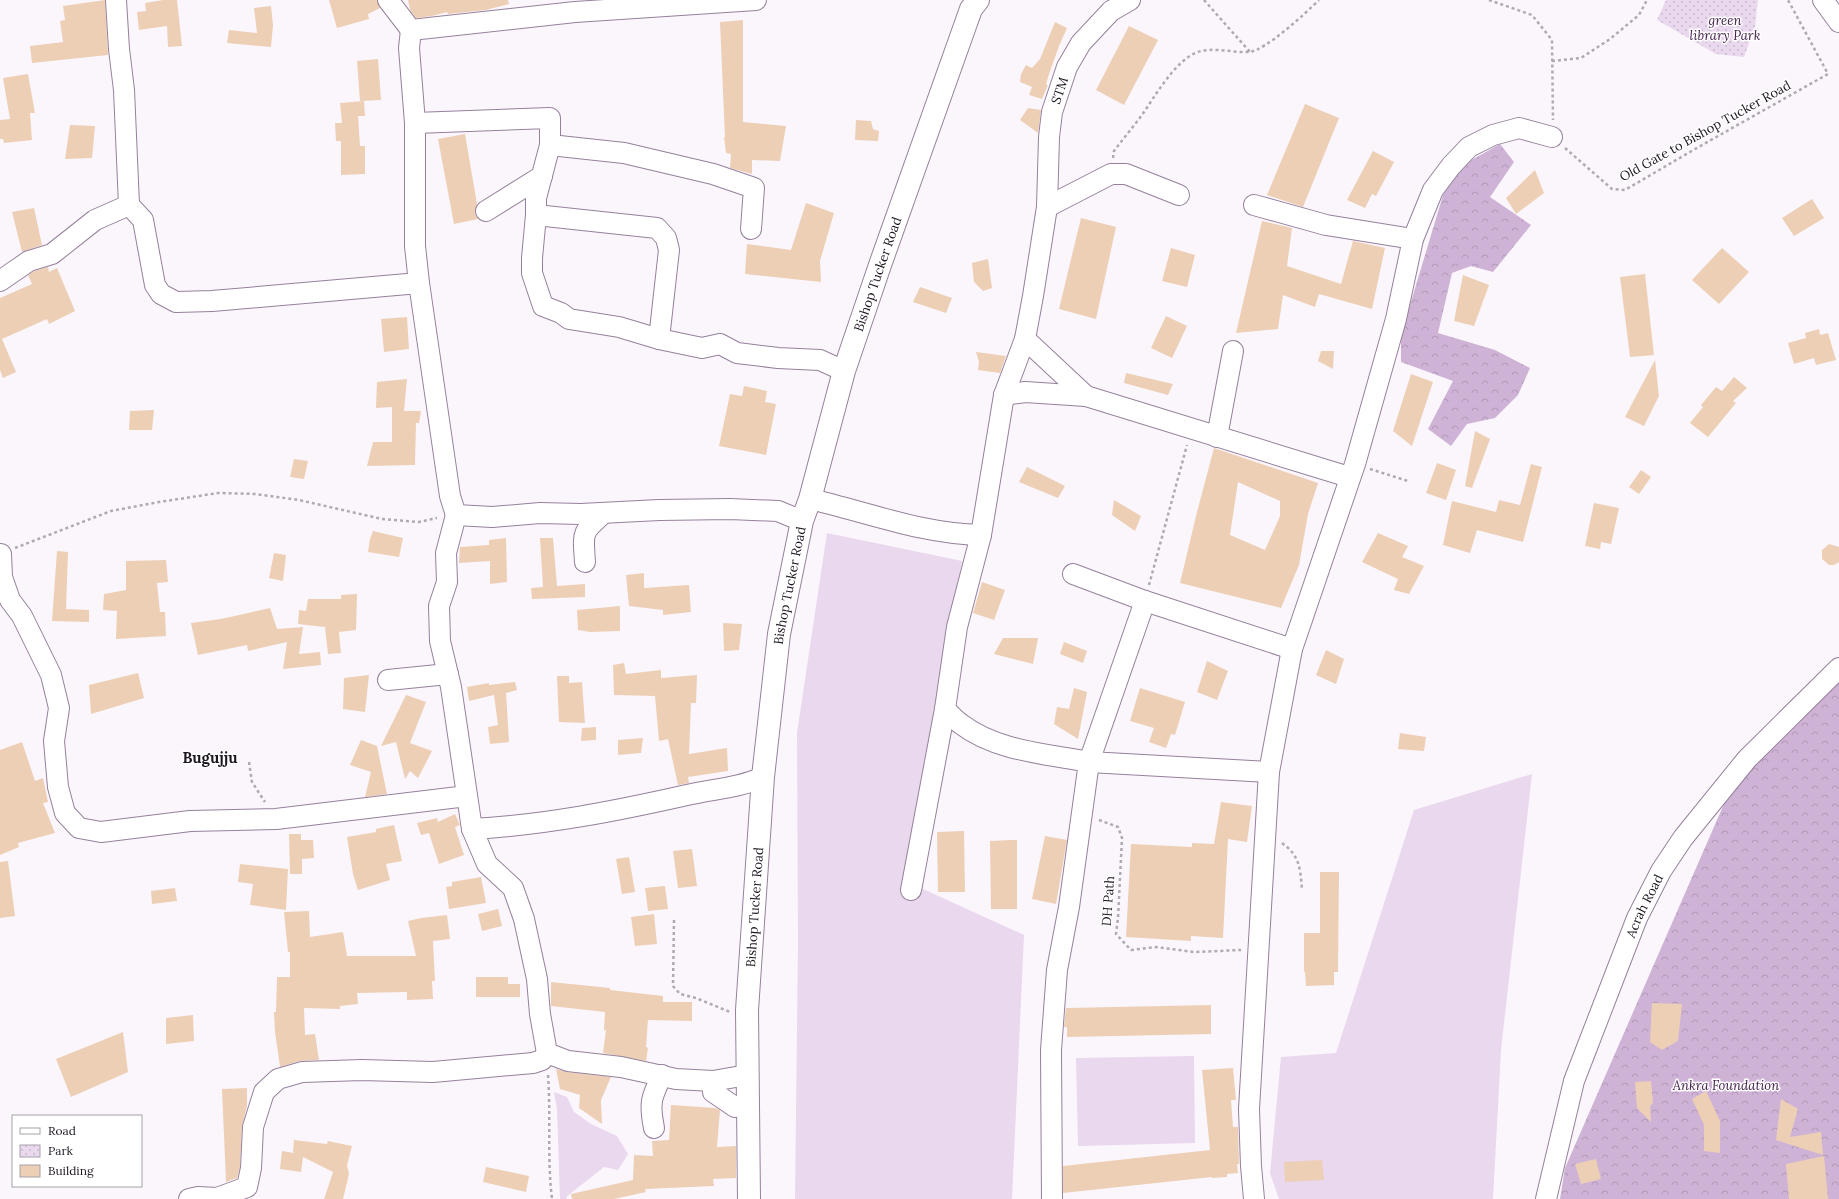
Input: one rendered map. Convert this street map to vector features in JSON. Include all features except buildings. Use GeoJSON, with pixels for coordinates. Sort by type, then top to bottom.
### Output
{"type":"FeatureCollection","features":[{"type":"Feature","properties":{"kind":"main road","name":"Bishop Tucker Road"},"geometry":{"type":"LineString","coordinates":[[749,1199],[747,1010],[763,777],[779,634],[802,520],[810,499],[844,371],[971,9],[978,0]]}},
{"type":"Feature","properties":{"kind":"street"},"geometry":{"type":"LineString","coordinates":[[116,0],[119,49],[124,90],[129,205],[143,220],[155,285],[161,294],[176,302],[212,301],[419,283]]}},
{"type":"Feature","properties":{"kind":"street"},"geometry":{"type":"LineString","coordinates":[[189,1199],[198,1197],[217,1198],[247,1187],[251,1168],[253,1127],[264,1092],[278,1079],[302,1072],[362,1070],[433,1072],[526,1063],[542,1060],[547,1053],[540,1014],[537,979],[524,919],[513,888],[487,864],[472,829],[448,674],[440,640],[439,606],[447,582],[446,553],[456,514],[450,496],[419,283],[416,246],[415,124],[409,48],[411,30],[388,0]]}},
{"type":"Feature","properties":{"kind":"street"},"geometry":{"type":"LineString","coordinates":[[411,30],[575,12],[756,0]]}},
{"type":"Feature","properties":{"kind":"street","name":"STM"},"geometry":{"type":"LineString","coordinates":[[911,890],[945,709],[957,627],[981,535],[1004,395],[1025,339],[1047,207],[1049,137],[1052,112],[1067,67],[1081,43],[1111,11],[1130,0]]}},
{"type":"Feature","properties":{"kind":"street"},"geometry":{"type":"LineString","coordinates":[[1823,0],[1839,22]]}},
{"type":"Feature","properties":{"kind":"street"},"geometry":{"type":"LineString","coordinates":[[415,124],[550,118],[550,145],[536,198],[532,273],[543,306],[561,313],[569,319],[619,327],[659,339],[702,348],[720,344],[737,353],[778,358],[820,360],[844,371]]}},
{"type":"Feature","properties":{"kind":"street"},"geometry":{"type":"LineString","coordinates":[[1254,1199],[1249,1109],[1268,772],[1292,649],[1352,470],[1396,319],[1413,239],[1433,190],[1451,166],[1469,147],[1493,135],[1519,128],[1552,137]]}},
{"type":"Feature","properties":{"kind":"street"},"geometry":{"type":"LineString","coordinates":[[550,145],[624,153],[714,174],[754,188],[751,229]]}},
{"type":"Feature","properties":{"kind":"street"},"geometry":{"type":"LineString","coordinates":[[1047,207],[1111,174],[1126,174],[1179,196]]}},
{"type":"Feature","properties":{"kind":"street"},"geometry":{"type":"LineString","coordinates":[[486,212],[542,176]]}},
{"type":"Feature","properties":{"kind":"street"},"geometry":{"type":"LineString","coordinates":[[0,281],[29,261],[52,254],[95,220],[129,205]]}},
{"type":"Feature","properties":{"kind":"street"},"geometry":{"type":"LineString","coordinates":[[1254,205],[1326,226],[1413,239]]}},
{"type":"Feature","properties":{"kind":"street"},"geometry":{"type":"LineString","coordinates":[[536,215],[657,228],[666,238],[669,250],[659,339]]}},
{"type":"Feature","properties":{"kind":"street"},"geometry":{"type":"LineString","coordinates":[[1025,339],[1086,396]]}},
{"type":"Feature","properties":{"kind":"street"},"geometry":{"type":"LineString","coordinates":[[1217,437],[1233,352]]}},
{"type":"Feature","properties":{"kind":"street"},"geometry":{"type":"LineString","coordinates":[[1004,395],[1026,392],[1086,396],[1217,437],[1352,470]]}},
{"type":"Feature","properties":{"kind":"street"},"geometry":{"type":"LineString","coordinates":[[810,499],[883,519],[952,534],[981,535]]}},
{"type":"Feature","properties":{"kind":"street"},"geometry":{"type":"LineString","coordinates":[[456,514],[492,517],[540,513],[604,513],[659,510],[730,509],[778,511],[802,520]]}},
{"type":"Feature","properties":{"kind":"street"},"geometry":{"type":"LineString","coordinates":[[585,562],[583,535],[604,513]]}},
{"type":"Feature","properties":{"kind":"street"},"geometry":{"type":"LineString","coordinates":[[1,554],[2,577],[10,600],[22,616],[51,675],[59,708],[54,741],[58,787],[65,813],[79,828],[102,832],[190,821],[276,819],[467,796]]}},
{"type":"Feature","properties":{"kind":"street"},"geometry":{"type":"LineString","coordinates":[[1073,574],[1145,601],[1292,649]]}},
{"type":"Feature","properties":{"kind":"street"},"geometry":{"type":"LineString","coordinates":[[1052,1199],[1051,1050],[1057,970],[1069,907],[1083,816],[1089,762],[1145,601]]}},
{"type":"Feature","properties":{"kind":"street","name":"Acrah Road"},"geometry":{"type":"LineString","coordinates":[[1546,1199],[1574,1081],[1637,918],[1661,871],[1683,838],[1747,758],[1839,668]]}},
{"type":"Feature","properties":{"kind":"street"},"geometry":{"type":"LineString","coordinates":[[388,680],[448,674]]}},
{"type":"Feature","properties":{"kind":"street"},"geometry":{"type":"LineString","coordinates":[[945,709],[961,724],[980,735],[1006,746],[1089,762],[1268,772]]}},
{"type":"Feature","properties":{"kind":"street"},"geometry":{"type":"LineString","coordinates":[[472,829],[554,821],[609,813],[708,790],[748,784],[763,777]]}},
{"type":"Feature","properties":{"kind":"street"},"geometry":{"type":"LineString","coordinates":[[547,1053],[568,1061],[621,1068],[676,1079],[714,1081],[747,1075]]}},
{"type":"Feature","properties":{"kind":"street"},"geometry":{"type":"LineString","coordinates":[[654,1128],[650,1109],[654,1092],[662,1075]]}},
{"type":"Feature","properties":{"kind":"street"},"geometry":{"type":"LineString","coordinates":[[714,1081],[714,1092],[735,1107]]}},
{"type":"Feature","properties":{"kind":"path"},"geometry":{"type":"LineString","coordinates":[[1204,0],[1250,52]]}},
{"type":"Feature","properties":{"kind":"path"},"geometry":{"type":"LineString","coordinates":[[1111,174],[1114,150],[1142,114],[1160,87],[1185,60],[1195,53],[1205,51],[1256,51],[1297,21],[1319,0]]}},
{"type":"Feature","properties":{"kind":"path"},"geometry":{"type":"LineString","coordinates":[[1489,0],[1532,15],[1552,40],[1552,137]]}},
{"type":"Feature","properties":{"kind":"path"},"geometry":{"type":"LineString","coordinates":[[1552,61],[1581,58],[1610,39],[1639,15],[1647,0]]}},
{"type":"Feature","properties":{"kind":"path","name":"Old Gate to Bishop Tucker Road"},"geometry":{"type":"LineString","coordinates":[[1552,137],[1612,190],[1625,190],[1828,74],[1788,0]]}},
{"type":"Feature","properties":{"kind":"path"},"geometry":{"type":"LineString","coordinates":[[1145,601],[1191,429]]}},
{"type":"Feature","properties":{"kind":"path"},"geometry":{"type":"LineString","coordinates":[[1352,470],[1408,481]]}},
{"type":"Feature","properties":{"kind":"path"},"geometry":{"type":"LineString","coordinates":[[1,554],[111,511],[218,494],[255,494],[299,500],[382,519],[405,522],[419,522],[456,514]]}},
{"type":"Feature","properties":{"kind":"path"},"geometry":{"type":"LineString","coordinates":[[249,762],[252,782],[276,819]]}},
{"type":"Feature","properties":{"kind":"path","name":"DH Path"},"geometry":{"type":"LineString","coordinates":[[1083,816],[1118,827],[1122,838],[1116,934],[1130,950],[1156,948],[1202,952],[1242,950],[1259,945]]}},
{"type":"Feature","properties":{"kind":"path"},"geometry":{"type":"LineString","coordinates":[[1265,831],[1290,848],[1299,861],[1302,889]]}},
{"type":"Feature","properties":{"kind":"path"},"geometry":{"type":"LineString","coordinates":[[674,920],[672,986],[680,994],[696,998],[735,1014],[747,1010]]}},
{"type":"Feature","properties":{"kind":"path"},"geometry":{"type":"LineString","coordinates":[[547,1053],[550,1105],[550,1178],[552,1199]]}},
{"type":"Feature","properties":{"kind":"green space","name":"green library Park"},"geometry":{"type":"Polygon","coordinates":[[[1666,0],[1758,0],[1755,27],[1744,57],[1716,54],[1657,20],[1666,0]]]}},
{"type":"Feature","properties":{"kind":"green space"},"geometry":{"type":"Polygon","coordinates":[[[1500,144],[1514,162],[1490,197],[1531,225],[1493,272],[1471,266],[1452,273],[1438,333],[1495,350],[1530,368],[1518,395],[1495,418],[1467,424],[1451,446],[1428,429],[1453,381],[1401,362],[1401,335],[1450,172],[1500,144]]]}},
{"type":"Feature","properties":{"kind":"green space"},"geometry":{"type":"Polygon","coordinates":[[[827,533],[962,561],[927,758],[923,889],[1024,935],[1012,1199],[795,1199],[798,943],[797,733],[827,533]]]}},
{"type":"Feature","properties":{"kind":"green space","name":"Ankra Foundation"},"geometry":{"type":"Polygon","coordinates":[[[1839,677],[1839,1199],[1560,1199],[1565,1168],[1748,749],[1839,677]]]}},
{"type":"Feature","properties":{"kind":"green space"},"geometry":{"type":"Polygon","coordinates":[[[1532,774],[1501,1050],[1493,1199],[1279,1199],[1270,1173],[1281,1057],[1336,1053],[1414,810],[1532,774]]]}},
{"type":"Feature","properties":{"kind":"green space"},"geometry":{"type":"Polygon","coordinates":[[[1194,1056],[1195,1143],[1078,1146],[1076,1058],[1194,1056]]]}},
{"type":"Feature","properties":{"kind":"green space"},"geometry":{"type":"Polygon","coordinates":[[[554,1092],[567,1097],[574,1112],[591,1124],[617,1136],[628,1154],[618,1170],[604,1167],[566,1197],[567,1199],[560,1199],[557,1109],[554,1092]]]}},
{"type":"Feature","properties":{"kind":"district","name":"Bugujju"},"geometry":{"type":"Point","coordinates":[210,757]}}]}
